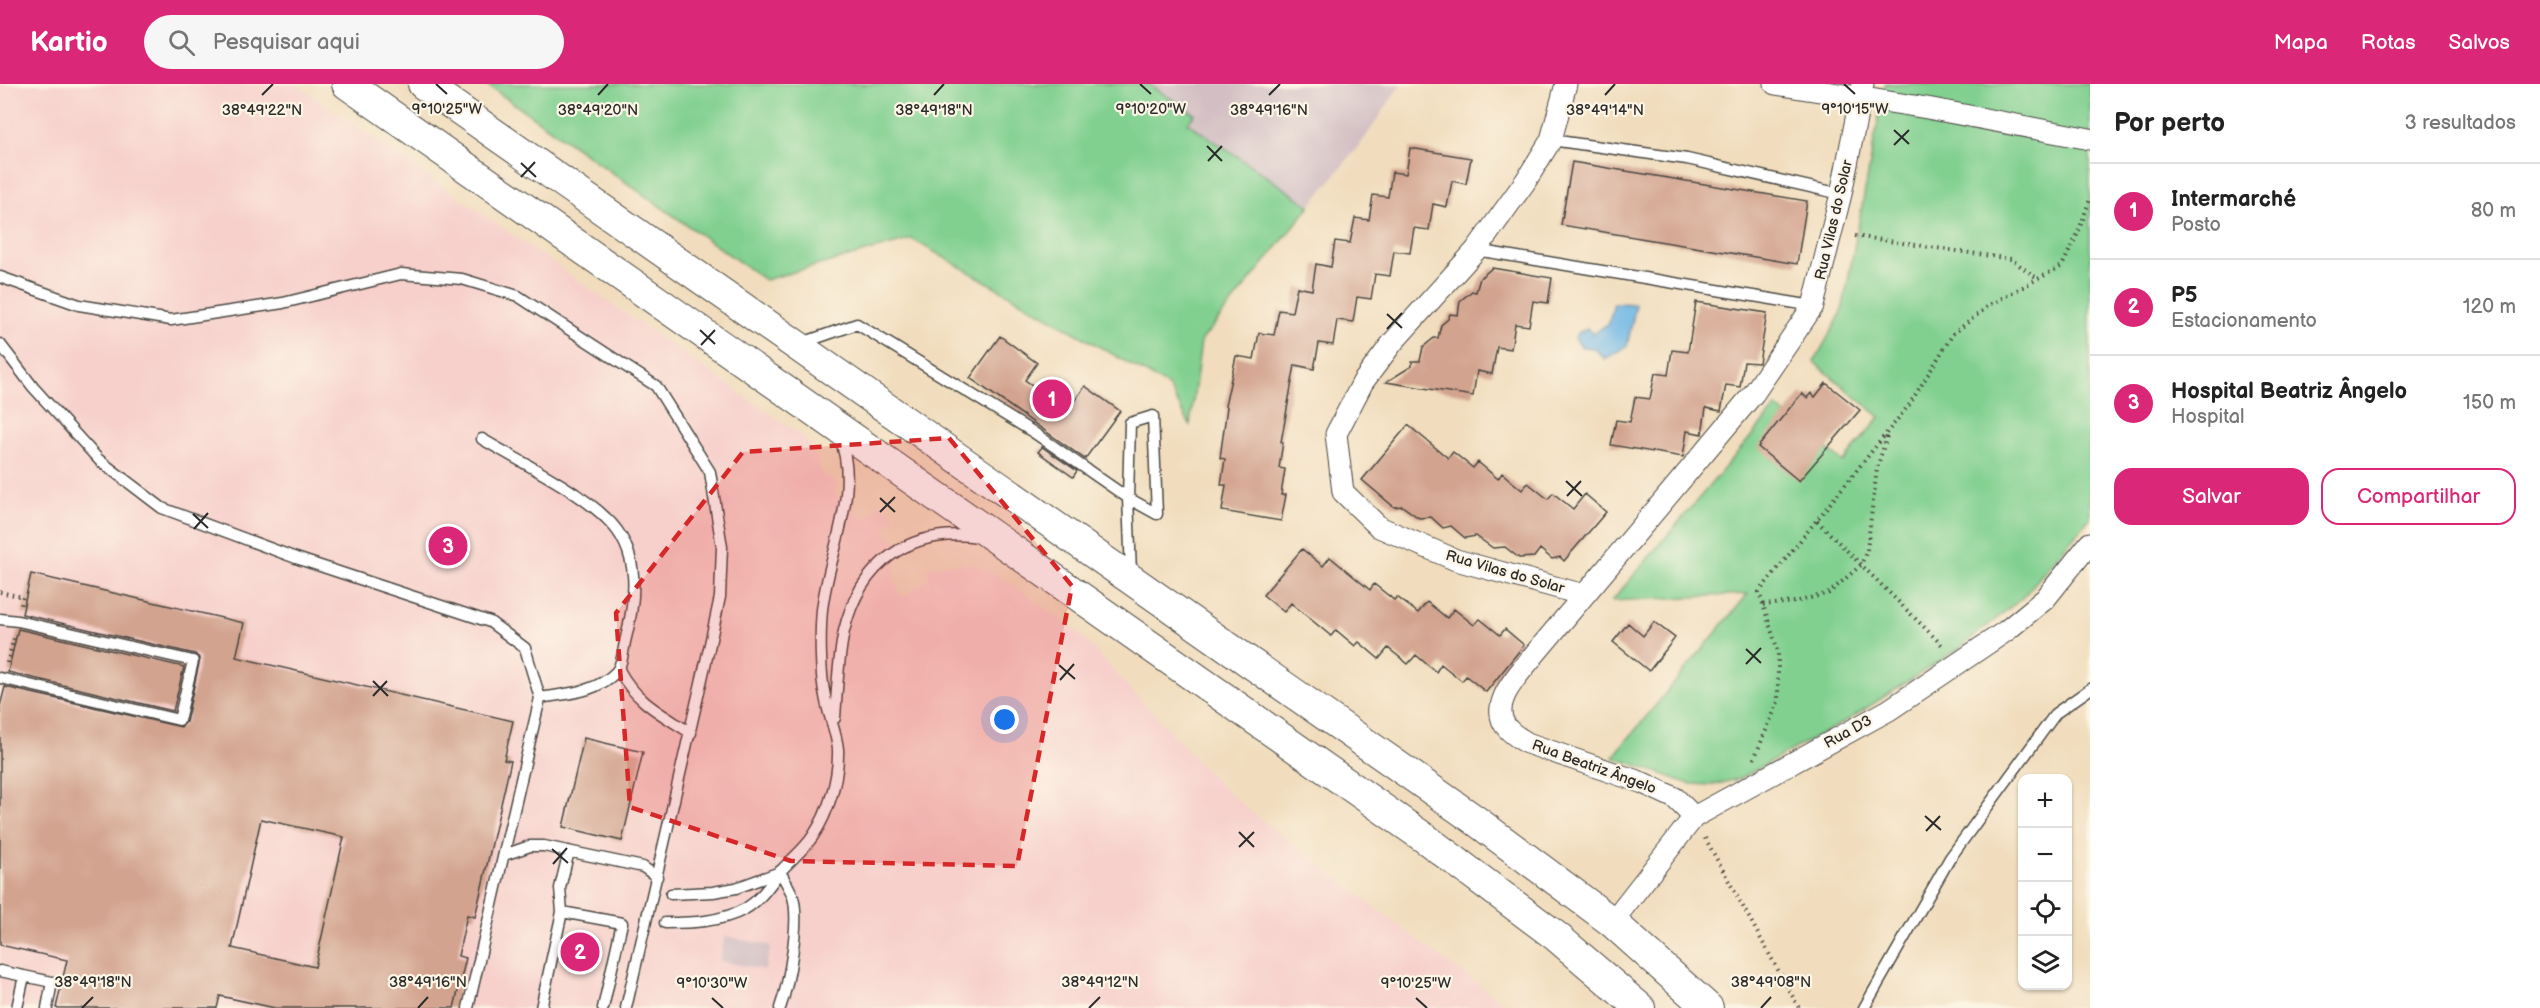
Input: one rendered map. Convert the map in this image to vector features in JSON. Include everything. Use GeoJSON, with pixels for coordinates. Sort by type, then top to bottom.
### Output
{"type":"FeatureCollection","features":[{"type":"Feature","properties":{"kind":"main road"},"geometry":{"type":"LineString","coordinates":[[347,84],[1426,839],[1557,937],[1640,1008]]}},
{"type":"Feature","properties":{"kind":"main road"},"geometry":{"type":"LineString","coordinates":[[423,84],[1465,814],[1612,922],[1708,1008]]}},
{"type":"Feature","properties":{"kind":"street","name":"Rua Vilas do Solar"},"geometry":{"type":"LineString","coordinates":[[1566,84],[1551,140],[1525,182],[1476,250],[1393,342],[1363,382],[1336,434],[1342,492],[1378,527],[1456,560],[1584,595],[1754,393],[1813,306],[1841,194],[1862,90]]}},
{"type":"Feature","properties":{"kind":"street"},"geometry":{"type":"LineString","coordinates":[[1775,84],[1862,90],[2090,139]]}},
{"type":"Feature","properties":{"kind":"street","name":"Rua D3"},"geometry":{"type":"LineString","coordinates":[[1612,922],[1694,818],[1888,710],[1960,663],[2045,600],[2090,543]]}},
{"type":"Feature","properties":{"kind":"street","name":"Rua Beatriz Ângelo"},"geometry":{"type":"LineString","coordinates":[[1584,595],[1508,688],[1503,698],[1502,710],[1507,728],[1527,742],[1643,783],[1675,798],[1694,818]]}},
{"type":"Feature","properties":{"kind":"lane"},"geometry":{"type":"LineString","coordinates":[[1551,140],[1687,159],[1841,194]]}},
{"type":"Feature","properties":{"kind":"lane"},"geometry":{"type":"LineString","coordinates":[[1476,250],[1813,306]]}},
{"type":"Feature","properties":{"kind":"lane"},"geometry":{"type":"LineString","coordinates":[[0,278],[79,305],[171,320],[283,303],[401,274],[462,279],[518,296],[656,386],[710,472],[722,547],[720,597],[691,733],[626,1008]]}},
{"type":"Feature","properties":{"kind":"lane"},"geometry":{"type":"LineString","coordinates":[[796,344],[857,324],[1033,432],[1128,498],[1157,514],[1153,416],[1130,423],[1128,498],[1132,580]]}},
{"type":"Feature","properties":{"kind":"lane"},"geometry":{"type":"LineString","coordinates":[[0,344],[39,394],[99,460],[162,508],[296,558],[490,622],[525,648],[540,698],[468,1008]]}},
{"type":"Feature","properties":{"kind":"lane"},"geometry":{"type":"LineString","coordinates":[[665,923],[720,918],[745,909],[764,893],[813,836],[829,805],[837,770],[838,750],[834,725],[824,696],[822,610],[848,482],[845,456],[839,437],[826,419]]}},
{"type":"Feature","properties":{"kind":"lane"},"geometry":{"type":"LineString","coordinates":[[482,440],[576,495],[606,518],[623,538],[632,561],[635,587],[619,670],[596,688],[540,698]]}},
{"type":"Feature","properties":{"kind":"lane"},"geometry":{"type":"LineString","coordinates":[[834,725],[844,633],[849,612],[866,579],[887,556],[912,542],[956,534],[999,540]]}},
{"type":"Feature","properties":{"kind":"lane"},"geometry":{"type":"LineString","coordinates":[[0,619],[18,621],[193,661],[179,720],[0,678]]}},
{"type":"Feature","properties":{"kind":"lane"},"geometry":{"type":"LineString","coordinates":[[619,670],[629,689],[642,702],[691,733]]}},
{"type":"Feature","properties":{"kind":"lane"},"geometry":{"type":"LineString","coordinates":[[1864,1008],[1950,858],[2056,712],[2090,688]]}},
{"type":"Feature","properties":{"kind":"lane"},"geometry":{"type":"LineString","coordinates":[[504,855],[530,846],[544,846],[643,867],[657,877]]}},
{"type":"Feature","properties":{"kind":"lane"},"geometry":{"type":"LineString","coordinates":[[541,1008],[562,912],[560,888],[569,851]]}},
{"type":"Feature","properties":{"kind":"lane"},"geometry":{"type":"LineString","coordinates":[[671,894],[713,892],[736,888],[780,872]]}},
{"type":"Feature","properties":{"kind":"lane"},"geometry":{"type":"LineString","coordinates":[[780,872],[793,897],[795,921],[791,963],[780,1008]]}},
{"type":"Feature","properties":{"kind":"lane"},"geometry":{"type":"LineString","coordinates":[[562,912],[622,923],[603,1008]]}},
{"type":"Feature","properties":{"kind":"lane"},"geometry":{"type":"LineString","coordinates":[[0,971],[52,982],[46,1008]]}},
{"type":"Feature","properties":{"kind":"lane"},"geometry":{"type":"LineString","coordinates":[[17,1008],[24,976]]}},
{"type":"Feature","properties":{"kind":"path"},"geometry":{"type":"LineString","coordinates":[[1754,784],[1754,755],[1778,702],[1778,651],[1759,592],[1909,405],[1953,334],[1991,304],[2062,266],[2078,233],[2090,199]]}},
{"type":"Feature","properties":{"kind":"path"},"geometry":{"type":"LineString","coordinates":[[1832,233],[2011,259],[2038,279]]}},
{"type":"Feature","properties":{"kind":"path"},"geometry":{"type":"LineString","coordinates":[[1763,605],[1794,602],[1829,593],[1861,565],[1867,550],[1877,468],[1887,434]]}},
{"type":"Feature","properties":{"kind":"path"},"geometry":{"type":"LineString","coordinates":[[1817,521],[1960,663]]}},
{"type":"Feature","properties":{"kind":"path"},"geometry":{"type":"LineString","coordinates":[[0,592],[23,597],[20,610]]}},
{"type":"Feature","properties":{"kind":"path"},"geometry":{"type":"LineString","coordinates":[[6,668],[14,635]]}},
{"type":"Feature","properties":{"kind":"path"},"geometry":{"type":"LineString","coordinates":[[1694,818],[1799,1008]]}},
{"type":"Feature","properties":{"kind":"highlighted area"},"geometry":{"type":"Polygon","coordinates":[[[949,438],[1072,586],[1017,866],[791,861],[630,807],[616,613],[743,452],[949,438]]]}},
{"type":"Feature","properties":{"kind":"shaded area"},"geometry":{"type":"Polygon","coordinates":[[[0,84],[296,84],[802,436],[811,446],[822,472],[836,484],[835,495],[867,519],[881,503],[896,516],[883,531],[896,541],[894,579],[899,586],[896,589],[902,597],[930,578],[925,569],[948,564],[973,565],[989,570],[1016,587],[1077,631],[1220,785],[1254,814],[1427,947],[1511,1008],[0,1008],[0,84]]]}},
{"type":"Feature","properties":{"kind":"shaded area"},"geometry":{"type":"Polygon","coordinates":[[[1148,84],[1401,84],[1365,138],[1310,206],[1187,123],[1194,114],[1148,84]]]}},
{"type":"Feature","properties":{"kind":"shaded area"},"geometry":{"type":"Polygon","coordinates":[[[725,936],[771,946],[765,970],[720,961],[725,936]]]}},
{"type":"Feature","properties":{"kind":"green space"},"geometry":{"type":"Polygon","coordinates":[[[486,84],[1148,84],[1195,114],[1188,123],[1310,206],[1201,341],[1190,425],[1168,386],[912,239],[765,280],[486,84]]]}},
{"type":"Feature","properties":{"kind":"green space"},"geometry":{"type":"Polygon","coordinates":[[[1885,84],[2090,84],[2090,518],[2023,597],[1960,648],[1851,718],[1741,778],[1714,785],[1690,784],[1613,757],[1748,594],[1612,601],[1776,407],[1843,462],[1880,417],[1814,362],[1842,312],[1885,84]]]}},
{"type":"Feature","properties":{"kind":"water"},"geometry":{"type":"Polygon","coordinates":[[[1614,303],[1636,304],[1627,346],[1605,359],[1594,348],[1581,347],[1575,338],[1578,333],[1587,328],[1593,334],[1609,323],[1614,303]]]}},
{"type":"Feature","properties":{"kind":"building"},"geometry":{"type":"Polygon","coordinates":[[[1410,148],[1471,158],[1466,184],[1452,181],[1447,207],[1433,204],[1429,230],[1414,228],[1410,253],[1394,251],[1390,276],[1375,274],[1371,299],[1357,297],[1353,322],[1337,320],[1333,345],[1319,343],[1314,369],[1295,365],[1281,442],[1283,442],[1279,468],[1285,469],[1281,495],[1286,495],[1281,521],[1222,511],[1226,485],[1221,485],[1225,459],[1220,458],[1227,407],[1225,406],[1236,356],[1254,359],[1259,333],[1274,335],[1279,310],[1292,312],[1297,287],[1312,290],[1316,264],[1331,267],[1335,241],[1350,243],[1355,218],[1369,220],[1373,195],[1388,197],[1392,172],[1406,174],[1410,148]]]}},
{"type":"Feature","properties":{"kind":"building"},"geometry":{"type":"Polygon","coordinates":[[[1572,162],[1807,201],[1797,264],[1561,225],[1572,162]]]}},
{"type":"Feature","properties":{"kind":"building"},"geometry":{"type":"Polygon","coordinates":[[[1492,268],[1552,278],[1548,303],[1533,301],[1529,326],[1515,324],[1511,349],[1497,347],[1492,374],[1477,371],[1473,396],[1386,382],[1412,366],[1412,361],[1420,361],[1423,347],[1434,338],[1438,338],[1441,325],[1450,314],[1458,315],[1460,301],[1472,291],[1476,292],[1480,278],[1492,268]]]}},
{"type":"Feature","properties":{"kind":"building"},"geometry":{"type":"Polygon","coordinates":[[[1696,302],[1767,313],[1759,363],[1744,362],[1740,387],[1726,385],[1721,411],[1706,408],[1702,434],[1687,431],[1683,457],[1611,445],[1616,420],[1630,422],[1635,397],[1650,399],[1655,373],[1668,375],[1672,350],[1688,352],[1696,302]]]}},
{"type":"Feature","properties":{"kind":"building"},"geometry":{"type":"Polygon","coordinates":[[[1000,336],[1037,363],[1025,380],[1068,410],[1085,386],[1120,411],[1085,459],[970,378],[1000,336]]]}},
{"type":"Feature","properties":{"kind":"building"},"geometry":{"type":"Polygon","coordinates":[[[1826,383],[1860,410],[1799,481],[1758,447],[1802,393],[1807,398],[1811,393],[1815,397],[1826,383]]]}},
{"type":"Feature","properties":{"kind":"building"},"geometry":{"type":"Polygon","coordinates":[[[1408,425],[1448,458],[1453,452],[1473,468],[1478,462],[1498,479],[1502,473],[1522,490],[1528,483],[1548,499],[1553,493],[1573,509],[1585,494],[1606,512],[1564,561],[1560,557],[1552,559],[1540,549],[1534,557],[1519,558],[1505,547],[1493,548],[1476,536],[1465,538],[1451,526],[1443,528],[1431,517],[1419,518],[1402,506],[1394,507],[1362,480],[1408,425]]]}},
{"type":"Feature","properties":{"kind":"building"},"geometry":{"type":"Polygon","coordinates":[[[1042,447],[1077,471],[1073,477],[1038,452],[1042,447]]]}},
{"type":"Feature","properties":{"kind":"building"},"geometry":{"type":"Polygon","coordinates":[[[1302,549],[1323,566],[1330,557],[1370,590],[1374,584],[1394,600],[1397,597],[1418,613],[1427,602],[1447,618],[1454,609],[1474,625],[1480,619],[1500,635],[1505,629],[1524,645],[1486,692],[1466,676],[1462,681],[1441,664],[1436,672],[1416,655],[1408,664],[1388,648],[1379,659],[1359,642],[1355,646],[1336,630],[1331,636],[1291,603],[1284,612],[1263,595],[1302,549]]]}},
{"type":"Feature","properties":{"kind":"building"},"geometry":{"type":"Polygon","coordinates":[[[31,574],[244,623],[236,657],[513,721],[504,760],[511,761],[475,917],[467,915],[458,956],[466,958],[454,1008],[275,1008],[220,996],[217,1008],[56,1008],[67,960],[0,945],[0,706],[5,687],[181,727],[186,722],[200,659],[195,654],[22,614],[31,574]],[[261,819],[232,948],[315,967],[344,837],[261,819]]]}},
{"type":"Feature","properties":{"kind":"building"},"geometry":{"type":"Polygon","coordinates":[[[1654,622],[1675,638],[1649,671],[1613,642],[1628,623],[1643,636],[1654,622]]]}},
{"type":"Feature","properties":{"kind":"building"},"geometry":{"type":"Polygon","coordinates":[[[18,629],[184,667],[173,711],[8,672],[18,629]]]}},
{"type":"Feature","properties":{"kind":"building"},"geometry":{"type":"Polygon","coordinates":[[[584,738],[643,752],[622,841],[563,827],[584,738]]]}},
{"type":"Feature","properties":{"kind":"place","name":"Intermarché"},"geometry":{"type":"Point","coordinates":[1052,399]}},
{"type":"Feature","properties":{"kind":"place","name":"Hospital Beatriz Ângelo"},"geometry":{"type":"Point","coordinates":[448,546]}},
{"type":"Feature","properties":{"kind":"place","name":"P5"},"geometry":{"type":"Point","coordinates":[580,952]}}]}
